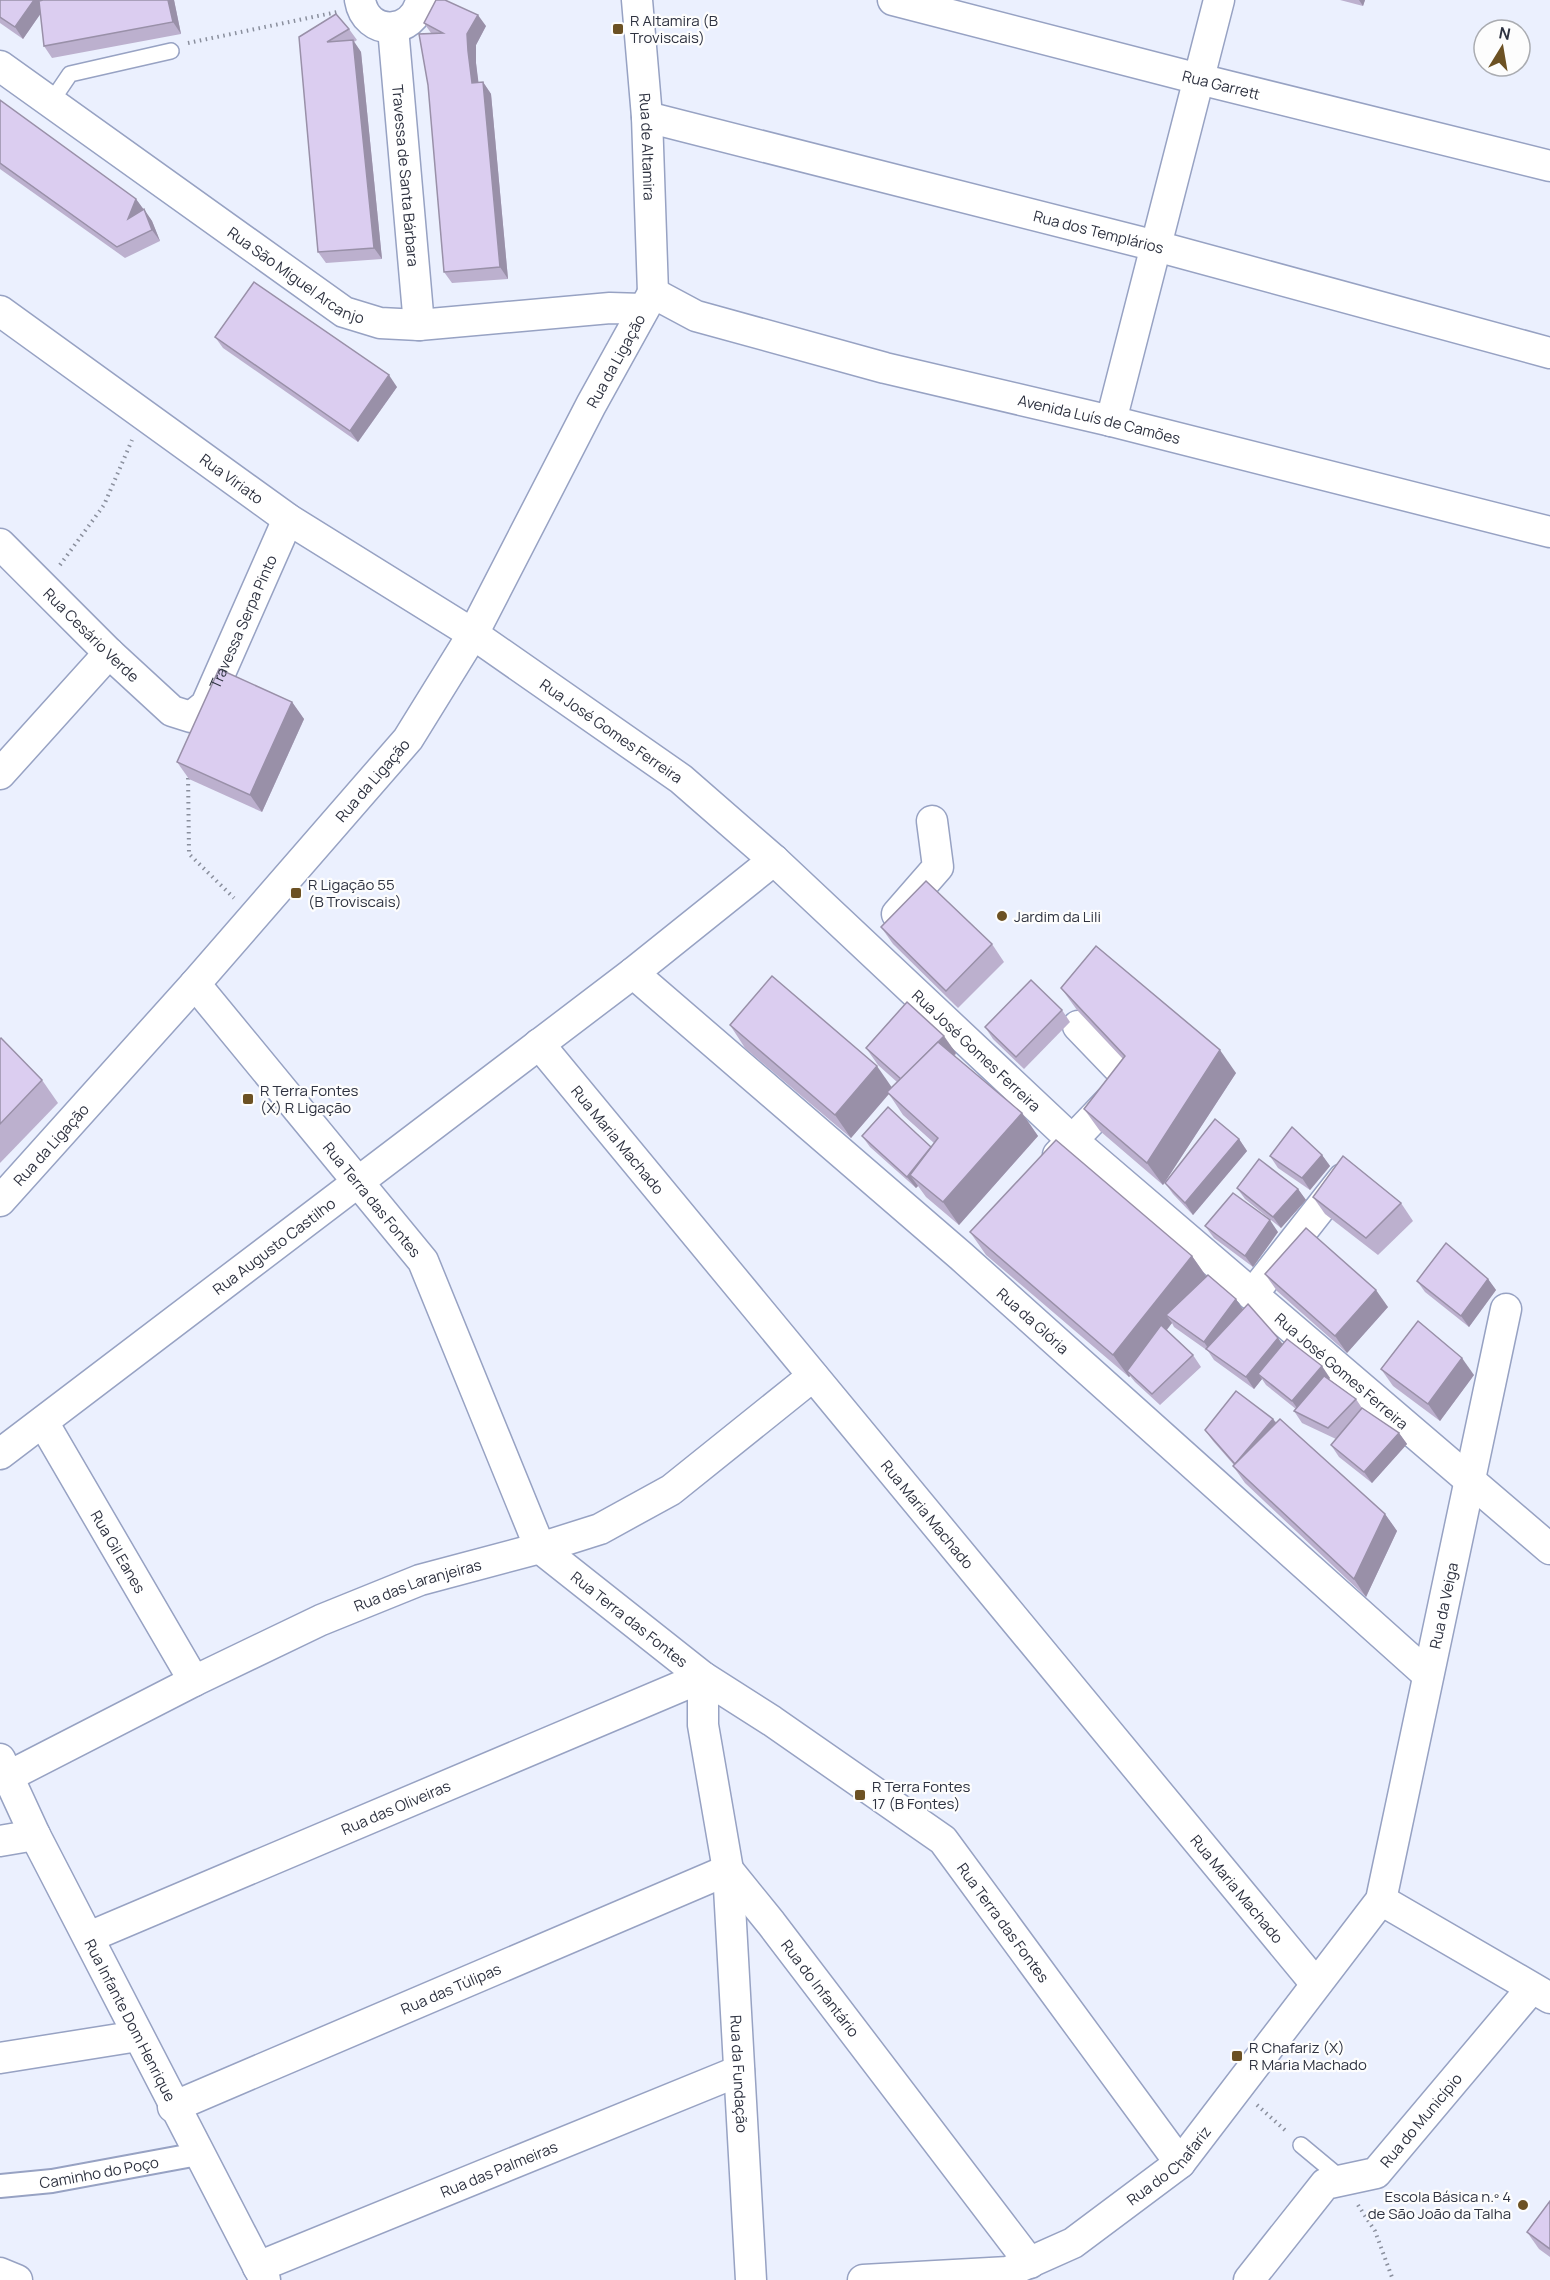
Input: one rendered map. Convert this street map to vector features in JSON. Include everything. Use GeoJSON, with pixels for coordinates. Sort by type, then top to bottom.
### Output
{"type":"FeatureCollection","features":[{"type":"Feature","properties":{"kind":"street"},"geometry":{"type":"LineString","coordinates":[[360,3],[366,16],[374,23],[393,28],[404,25],[414,18],[420,8],[421,0]]}},
{"type":"Feature","properties":{"kind":"street","name":"Rua de Altamira"},"geometry":{"type":"LineString","coordinates":[[637,0],[647,117],[648,301]]}},
{"type":"Feature","properties":{"kind":"street","name":"Rua Garrett"},"geometry":{"type":"LineString","coordinates":[[893,0],[1550,166]]}},
{"type":"Feature","properties":{"kind":"street"},"geometry":{"type":"LineString","coordinates":[[1112,421],[1219,0]]}},
{"type":"Feature","properties":{"kind":"street","name":"Travessa de Santa Bárbara"},"geometry":{"type":"LineString","coordinates":[[393,28],[419,325]]}},
{"type":"Feature","properties":{"kind":"street","name":"Rua São Miguel Arcanjo"},"geometry":{"type":"LineString","coordinates":[[0,66],[344,312],[380,323],[419,325],[610,309],[648,301]]}},
{"type":"Feature","properties":{"kind":"street","name":"Rua dos Templários"},"geometry":{"type":"LineString","coordinates":[[647,117],[1156,246],[1550,353]]}},
{"type":"Feature","properties":{"kind":"street","name":"Avenida Luís de Camões"},"geometry":{"type":"LineString","coordinates":[[648,301],[885,368],[1112,421],[1550,531]]}},
{"type":"Feature","properties":{"kind":"street","name":"Rua da Ligação"},"geometry":{"type":"LineString","coordinates":[[0,1201],[195,984],[408,739],[473,634],[591,405],[648,301]]}},
{"type":"Feature","properties":{"kind":"street","name":"Rua Viriato"},"geometry":{"type":"LineString","coordinates":[[0,311],[288,519],[473,634]]}},
{"type":"Feature","properties":{"kind":"street","name":"Travessa Serpa Pinto"},"geometry":{"type":"LineString","coordinates":[[191,717],[206,705],[288,519]]}},
{"type":"Feature","properties":{"kind":"street","name":"Rua Cesário Verde"},"geometry":{"type":"LineString","coordinates":[[0,544],[109,653],[172,711],[191,717]]}},
{"type":"Feature","properties":{"kind":"street","name":"Rua José Gomes Ferreira"},"geometry":{"type":"LineString","coordinates":[[473,634],[681,779],[774,860],[1072,1140],[1550,1549]]}},
{"type":"Feature","properties":{"kind":"street"},"geometry":{"type":"LineString","coordinates":[[0,774],[109,653]]}},
{"type":"Feature","properties":{"kind":"street"},"geometry":{"type":"LineString","coordinates":[[867,948],[938,867],[932,821]]}},
{"type":"Feature","properties":{"kind":"street","name":"Rua Augusto Castilho"},"geometry":{"type":"LineString","coordinates":[[0,1454],[633,973],[774,860]]}},
{"type":"Feature","properties":{"kind":"street","name":"Rua da Glória"},"geometry":{"type":"LineString","coordinates":[[633,973],[969,1248],[1428,1675]]}},
{"type":"Feature","properties":{"kind":"street","name":"Rua Terra das Fontes"},"geometry":{"type":"LineString","coordinates":[[195,984],[423,1261],[540,1548],[703,1677],[772,1721],[943,1840],[1180,2163]]}},
{"type":"Feature","properties":{"kind":"street"},"geometry":{"type":"LineString","coordinates":[[1040,1173],[1130,1080],[1078,1026]]}},
{"type":"Feature","properties":{"kind":"street","name":"Rua Maria Machado"},"geometry":{"type":"LineString","coordinates":[[539,1044],[1316,1984]]}},
{"type":"Feature","properties":{"kind":"street"},"geometry":{"type":"LineString","coordinates":[[1252,1295],[1343,1179]]}},
{"type":"Feature","properties":{"kind":"street","name":"Rua da Veiga"},"geometry":{"type":"LineString","coordinates":[[1380,1900],[1506,1309]]}},
{"type":"Feature","properties":{"kind":"street","name":"Rua das Laranjeiras"},"geometry":{"type":"LineString","coordinates":[[4,1768],[321,1620],[420,1580],[540,1548],[600,1529],[670,1490],[813,1376]]}},
{"type":"Feature","properties":{"kind":"street","name":"Rua Gil Eanes"},"geometry":{"type":"LineString","coordinates":[[43,1422],[194,1681]]}},
{"type":"Feature","properties":{"kind":"street","name":"Rua do Infantário"},"geometry":{"type":"LineString","coordinates":[[703,1677],[703,1725],[728,1870],[771,1923],[1030,2263]]}},
{"type":"Feature","properties":{"kind":"street","name":"Rua das Oliveiras"},"geometry":{"type":"LineString","coordinates":[[89,1937],[703,1677]]}},
{"type":"Feature","properties":{"kind":"street","name":"Rua Infante Dom Henrique"},"geometry":{"type":"LineString","coordinates":[[4,1768],[34,1835],[89,1937],[173,2107],[261,2274]]}},
{"type":"Feature","properties":{"kind":"street"},"geometry":{"type":"LineString","coordinates":[[0,1841],[34,1835]]}},
{"type":"Feature","properties":{"kind":"street","name":"Rua da Fundação"},"geometry":{"type":"LineString","coordinates":[[728,1870],[751,2280]]}},
{"type":"Feature","properties":{"kind":"street","name":"Rua das Túlipas"},"geometry":{"type":"LineString","coordinates":[[173,2107],[728,1870]]}},
{"type":"Feature","properties":{"kind":"street"},"geometry":{"type":"LineString","coordinates":[[1380,1900],[1541,1994]]}},
{"type":"Feature","properties":{"kind":"street","name":"Rua do Chafariz"},"geometry":{"type":"LineString","coordinates":[[863,2280],[1008,2272],[1073,2243],[1180,2163],[1380,1900]]}},
{"type":"Feature","properties":{"kind":"street"},"geometry":{"type":"LineString","coordinates":[[731,1935],[771,1923]]}},
{"type":"Feature","properties":{"kind":"street","name":"Rua do Município"},"geometry":{"type":"LineString","coordinates":[[1249,2280],[1325,2184],[1376,2173],[1541,1994]]}},
{"type":"Feature","properties":{"kind":"street"},"geometry":{"type":"LineString","coordinates":[[0,2058],[138,2036]]}},
{"type":"Feature","properties":{"kind":"street","name":"Rua das Palmeiras"},"geometry":{"type":"LineString","coordinates":[[261,2274],[739,2071]]}},
{"type":"Feature","properties":{"kind":"street","name":"Caminho do Poço"},"geometry":{"type":"LineString","coordinates":[[0,2186],[52,2181],[198,2154]]}},
{"type":"Feature","properties":{"kind":"street"},"geometry":{"type":"LineString","coordinates":[[0,2273],[17,2280]]}},
{"type":"Feature","properties":{"kind":"lane"},"geometry":{"type":"LineString","coordinates":[[51,102],[70,74],[171,51]]}},
{"type":"Feature","properties":{"kind":"lane"},"geometry":{"type":"LineString","coordinates":[[1300,2145],[1343,2180]]}},
{"type":"Feature","properties":{"kind":"path"},"geometry":{"type":"LineString","coordinates":[[171,51],[192,41],[360,3]]}},
{"type":"Feature","properties":{"kind":"path"},"geometry":{"type":"LineString","coordinates":[[44,588],[104,505],[143,414]]}},
{"type":"Feature","properties":{"kind":"path"},"geometry":{"type":"LineString","coordinates":[[188,771],[189,854],[253,917]]}},
{"type":"Feature","properties":{"kind":"path"},"geometry":{"type":"LineString","coordinates":[[1235,2091],[1264,2110],[1300,2145]]}},
{"type":"Feature","properties":{"kind":"path"},"geometry":{"type":"LineString","coordinates":[[1375,2231],[1393,2280]]}},
{"type":"Feature","properties":{"kind":"building"},"geometry":{"type":"Polygon","coordinates":[[[0,0],[34,0],[15,27],[0,17],[0,0]]]}},
{"type":"Feature","properties":{"kind":"building"},"geometry":{"type":"Polygon","coordinates":[[[168,0],[173,22],[44,46],[39,1],[168,0]]]}},
{"type":"Feature","properties":{"kind":"building"},"geometry":{"type":"Polygon","coordinates":[[[436,0],[445,0],[478,15],[467,34],[468,51],[472,83],[483,82],[500,267],[444,272],[428,85],[419,34],[443,33],[424,23],[436,0]]]}},
{"type":"Feature","properties":{"kind":"building"},"geometry":{"type":"Polygon","coordinates":[[[336,14],[349,29],[327,42],[353,40],[374,248],[318,252],[299,37],[336,14]]]}},
{"type":"Feature","properties":{"kind":"building"},"geometry":{"type":"Polygon","coordinates":[[[0,100],[136,199],[128,219],[144,209],[152,230],[117,247],[0,163],[0,100]]]}},
{"type":"Feature","properties":{"kind":"building"},"geometry":{"type":"Polygon","coordinates":[[[254,282],[389,375],[350,431],[215,337],[254,282]]]}},
{"type":"Feature","properties":{"kind":"building"},"geometry":{"type":"Polygon","coordinates":[[[219,669],[292,702],[250,795],[177,762],[219,669]]]}},
{"type":"Feature","properties":{"kind":"building"},"geometry":{"type":"Polygon","coordinates":[[[926,881],[992,944],[946,991],[881,927],[926,881]]]}},
{"type":"Feature","properties":{"kind":"building"},"geometry":{"type":"Polygon","coordinates":[[[1096,946],[1220,1050],[1147,1163],[1084,1109],[1125,1056],[1061,988],[1096,946]]]}},
{"type":"Feature","properties":{"kind":"building"},"geometry":{"type":"Polygon","coordinates":[[[772,976],[877,1066],[835,1115],[730,1025],[772,976]]]}},
{"type":"Feature","properties":{"kind":"building"},"geometry":{"type":"Polygon","coordinates":[[[1031,980],[1062,1010],[1016,1057],[985,1027],[1031,980]]]}},
{"type":"Feature","properties":{"kind":"building"},"geometry":{"type":"Polygon","coordinates":[[[907,1002],[944,1036],[901,1079],[866,1048],[907,1002]]]}},
{"type":"Feature","properties":{"kind":"building"},"geometry":{"type":"Polygon","coordinates":[[[0,1039],[42,1080],[0,1124],[0,1039]]]}},
{"type":"Feature","properties":{"kind":"building"},"geometry":{"type":"Polygon","coordinates":[[[938,1042],[1022,1113],[943,1202],[910,1175],[938,1138],[887,1092],[938,1042]]]}},
{"type":"Feature","properties":{"kind":"building"},"geometry":{"type":"Polygon","coordinates":[[[888,1107],[931,1147],[907,1177],[862,1136],[888,1107]]]}},
{"type":"Feature","properties":{"kind":"building"},"geometry":{"type":"Polygon","coordinates":[[[1215,1119],[1239,1139],[1185,1203],[1165,1183],[1215,1119]]]}},
{"type":"Feature","properties":{"kind":"building"},"geometry":{"type":"Polygon","coordinates":[[[1292,1127],[1322,1155],[1302,1178],[1270,1156],[1292,1127]]]}},
{"type":"Feature","properties":{"kind":"building"},"geometry":{"type":"Polygon","coordinates":[[[1056,1140],[1192,1256],[1113,1355],[970,1232],[1056,1140]]]}},
{"type":"Feature","properties":{"kind":"building"},"geometry":{"type":"Polygon","coordinates":[[[1343,1156],[1401,1203],[1366,1238],[1313,1197],[1343,1156]]]}},
{"type":"Feature","properties":{"kind":"building"},"geometry":{"type":"Polygon","coordinates":[[[1259,1159],[1298,1189],[1273,1217],[1237,1188],[1259,1159]]]}},
{"type":"Feature","properties":{"kind":"building"},"geometry":{"type":"Polygon","coordinates":[[[1233,1193],[1270,1220],[1245,1256],[1205,1226],[1233,1193]]]}},
{"type":"Feature","properties":{"kind":"building"},"geometry":{"type":"Polygon","coordinates":[[[1306,1228],[1376,1290],[1335,1336],[1265,1274],[1306,1228]]]}},
{"type":"Feature","properties":{"kind":"building"},"geometry":{"type":"Polygon","coordinates":[[[1446,1243],[1488,1279],[1461,1316],[1417,1281],[1446,1243]]]}},
{"type":"Feature","properties":{"kind":"building"},"geometry":{"type":"Polygon","coordinates":[[[1208,1275],[1236,1299],[1204,1342],[1166,1315],[1208,1275]]]}},
{"type":"Feature","properties":{"kind":"building"},"geometry":{"type":"Polygon","coordinates":[[[1248,1304],[1278,1338],[1246,1377],[1206,1349],[1248,1304]]]}},
{"type":"Feature","properties":{"kind":"building"},"geometry":{"type":"Polygon","coordinates":[[[1418,1321],[1462,1358],[1428,1404],[1381,1369],[1418,1321]]]}},
{"type":"Feature","properties":{"kind":"building"},"geometry":{"type":"Polygon","coordinates":[[[1161,1325],[1193,1355],[1152,1394],[1127,1371],[1161,1325]]]}},
{"type":"Feature","properties":{"kind":"building"},"geometry":{"type":"Polygon","coordinates":[[[1287,1339],[1322,1366],[1292,1401],[1258,1374],[1287,1339]]]}},
{"type":"Feature","properties":{"kind":"building"},"geometry":{"type":"Polygon","coordinates":[[[1324,1376],[1356,1399],[1328,1428],[1294,1411],[1324,1376]]]}},
{"type":"Feature","properties":{"kind":"building"},"geometry":{"type":"Polygon","coordinates":[[[1236,1391],[1273,1419],[1235,1464],[1205,1430],[1236,1391]]]}},
{"type":"Feature","properties":{"kind":"building"},"geometry":{"type":"Polygon","coordinates":[[[1362,1408],[1399,1433],[1364,1472],[1331,1445],[1362,1408]]]}},
{"type":"Feature","properties":{"kind":"building"},"geometry":{"type":"Polygon","coordinates":[[[1280,1419],[1385,1514],[1354,1579],[1233,1466],[1280,1419]]]}},
{"type":"Feature","properties":{"kind":"building"},"geometry":{"type":"Polygon","coordinates":[[[1550,2201],[1550,2249],[1527,2232],[1550,2201]]]}},
{"type":"Feature","properties":{"kind":"place","name":"R Altamira (B Troviscais)"},"geometry":{"type":"Point","coordinates":[618,29]}},
{"type":"Feature","properties":{"kind":"place","name":"R Ligação 55 (B Troviscais)"},"geometry":{"type":"Point","coordinates":[296,893]}},
{"type":"Feature","properties":{"kind":"place","name":"Jardim da Lili"},"geometry":{"type":"Point","coordinates":[1002,916]}},
{"type":"Feature","properties":{"kind":"place","name":"R Terra Fontes (X) R Ligação"},"geometry":{"type":"Point","coordinates":[248,1099]}},
{"type":"Feature","properties":{"kind":"place","name":"R Terra Fontes 17 (B Fontes)"},"geometry":{"type":"Point","coordinates":[860,1795]}},
{"type":"Feature","properties":{"kind":"place","name":"R Chafariz (X) R Maria Machado"},"geometry":{"type":"Point","coordinates":[1237,2056]}},
{"type":"Feature","properties":{"kind":"place","name":"Escola Básica n.º 4 de São João da Talha"},"geometry":{"type":"Point","coordinates":[1523,2205]}}]}
